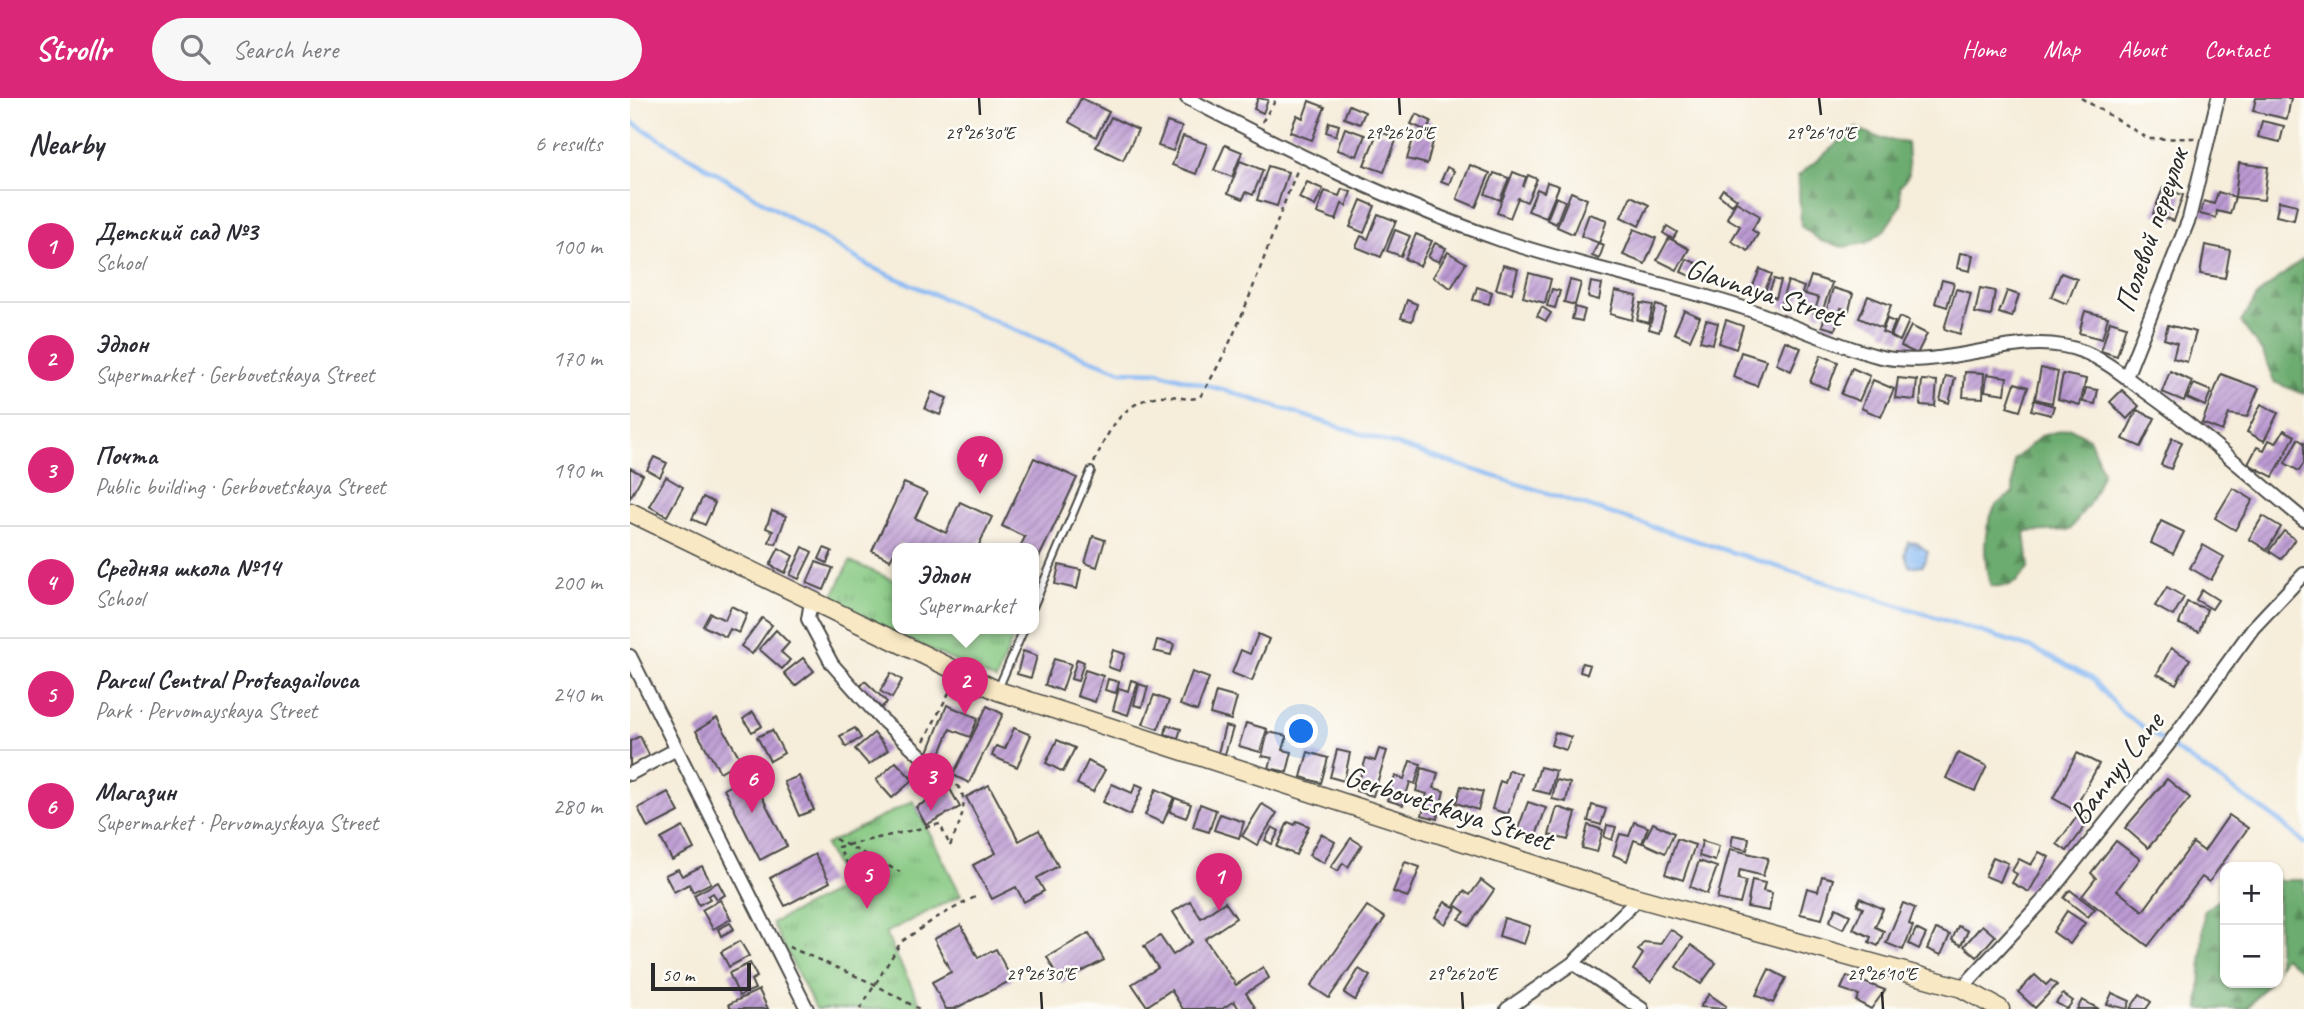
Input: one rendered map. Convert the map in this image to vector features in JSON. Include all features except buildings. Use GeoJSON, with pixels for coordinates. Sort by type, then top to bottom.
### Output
{"type":"FeatureCollection","features":[{"type":"Feature","properties":{"kind":"street","name":"Glavnaya Street"},"geometry":{"type":"LineString","coordinates":[[1187,98],[1375,191],[1501,240],[1575,264],[1742,308],[1875,355],[1910,360],[1944,359],[2008,347],[2072,347],[2102,360],[2126,377],[2304,520]]}},
{"type":"Feature","properties":{"kind":"street","name":"Полевой переулок"},"geometry":{"type":"LineString","coordinates":[[2126,377],[2189,219],[2218,98]]}},
{"type":"Feature","properties":{"kind":"street","name":"Gerbovetskaya Street"},"geometry":{"type":"LineString","coordinates":[[630,512],[998,691],[1639,898],[1962,988],[2000,1009]]}},
{"type":"Feature","properties":{"kind":"street","name":"Bannyy Lane"},"geometry":{"type":"LineString","coordinates":[[1962,988],[2048,895],[2175,736],[2253,628],[2304,575]]}},
{"type":"Feature","properties":{"kind":"street"},"geometry":{"type":"LineString","coordinates":[[811,602],[808,619],[832,664],[879,717],[941,774]]}},
{"type":"Feature","properties":{"kind":"street"},"geometry":{"type":"LineString","coordinates":[[630,656],[807,1009]]}},
{"type":"Feature","properties":{"kind":"street"},"geometry":{"type":"LineString","coordinates":[[630,774],[676,750]]}},
{"type":"Feature","properties":{"kind":"street"},"geometry":{"type":"LineString","coordinates":[[1507,1009],[1573,963],[1639,898]]}},
{"type":"Feature","properties":{"kind":"street"},"geometry":{"type":"LineString","coordinates":[[1573,963],[1642,1009]]}},
{"type":"Feature","properties":{"kind":"lane"},"geometry":{"type":"LineString","coordinates":[[1039,593],[1091,471]]}},
{"type":"Feature","properties":{"kind":"lane"},"geometry":{"type":"LineString","coordinates":[[998,691],[1022,634]]}},
{"type":"Feature","properties":{"kind":"path"},"geometry":{"type":"LineString","coordinates":[[1254,133],[1277,98]]}},
{"type":"Feature","properties":{"kind":"path"},"geometry":{"type":"LineString","coordinates":[[2081,98],[2149,139],[2210,137]]}},
{"type":"Feature","properties":{"kind":"path"},"geometry":{"type":"LineString","coordinates":[[1091,471],[1110,426],[1128,410],[1160,396],[1183,399],[1200,397],[1213,376],[1260,275],[1303,157]]}},
{"type":"Feature","properties":{"kind":"path"},"geometry":{"type":"LineString","coordinates":[[917,752],[960,673]]}},
{"type":"Feature","properties":{"kind":"path"},"geometry":{"type":"LineString","coordinates":[[863,891],[838,847],[940,824],[950,846],[965,811],[956,783],[941,774]]}},
{"type":"Feature","properties":{"kind":"path"},"geometry":{"type":"LineString","coordinates":[[835,839],[900,872]]}},
{"type":"Feature","properties":{"kind":"path"},"geometry":{"type":"LineString","coordinates":[[860,1009],[901,942],[936,918],[975,897]]}},
{"type":"Feature","properties":{"kind":"path"},"geometry":{"type":"LineString","coordinates":[[770,939],[874,984],[919,1009]]}},
{"type":"Feature","properties":{"kind":"green space"},"geometry":{"type":"Polygon","coordinates":[[[1856,128],[1879,138],[1907,143],[1909,174],[1900,187],[1901,205],[1883,232],[1866,243],[1843,247],[1821,241],[1801,226],[1798,176],[1856,128]]]}},
{"type":"Feature","properties":{"kind":"green space"},"geometry":{"type":"Polygon","coordinates":[[[2304,258],[2304,394],[2274,382],[2263,353],[2241,322],[2258,295],[2304,258]]]}},
{"type":"Feature","properties":{"kind":"green space"},"geometry":{"type":"Polygon","coordinates":[[[2070,428],[2089,438],[2103,472],[2091,501],[2070,530],[2025,532],[2029,567],[2013,583],[1991,586],[1985,557],[1986,536],[1995,507],[2013,493],[2014,460],[2041,436],[2070,428]]]}},
{"type":"Feature","properties":{"kind":"green space"},"geometry":{"type":"Polygon","coordinates":[[[850,561],[892,580],[892,633],[829,604],[850,561]]]}},
{"type":"Feature","properties":{"kind":"green space"},"geometry":{"type":"Polygon","coordinates":[[[895,634],[1012,634],[1014,635],[996,680],[895,634]]]}},
{"type":"Feature","properties":{"kind":"green space"},"geometry":{"type":"Polygon","coordinates":[[[913,801],[961,895],[885,933],[923,1009],[816,1009],[772,923],[846,886],[825,845],[913,801]]]}},
{"type":"Feature","properties":{"kind":"green space"},"geometry":{"type":"Polygon","coordinates":[[[2283,880],[2304,880],[2304,972],[2284,957],[2283,880]]]}},
{"type":"Feature","properties":{"kind":"green space"},"geometry":{"type":"Polygon","coordinates":[[[2220,899],[2220,988],[2264,988],[2247,1009],[2199,1009],[2204,911],[2220,899]]]}},
{"type":"Feature","properties":{"kind":"water"},"geometry":{"type":"Polygon","coordinates":[[[1908,542],[1917,543],[1928,552],[1923,565],[1910,567],[1905,555],[1908,542]]]}},
{"type":"Feature","properties":{"kind":"waterway"},"geometry":{"type":"LineString","coordinates":[[630,121],[871,267],[1022,333],[1121,371],[1158,372],[1224,390],[2032,648],[2091,678],[2124,714],[2278,820],[2304,843]]}},
{"type":"Feature","properties":{"kind":"place","name":"Средняя школа №14"},"geometry":{"type":"Point","coordinates":[980,494]}},
{"type":"Feature","properties":{"kind":"place","name":"Эдлон"},"geometry":{"type":"Point","coordinates":[965,715]}},
{"type":"Feature","properties":{"kind":"place","name":"Почта"},"geometry":{"type":"Point","coordinates":[931,811]}},
{"type":"Feature","properties":{"kind":"place","name":"Магазин"},"geometry":{"type":"Point","coordinates":[752,813]}},
{"type":"Feature","properties":{"kind":"place","name":"Parcul Central Proteagailovca"},"geometry":{"type":"Point","coordinates":[867,909]}},
{"type":"Feature","properties":{"kind":"place","name":"Детский сад №3"},"geometry":{"type":"Point","coordinates":[1219,911]}}]}
